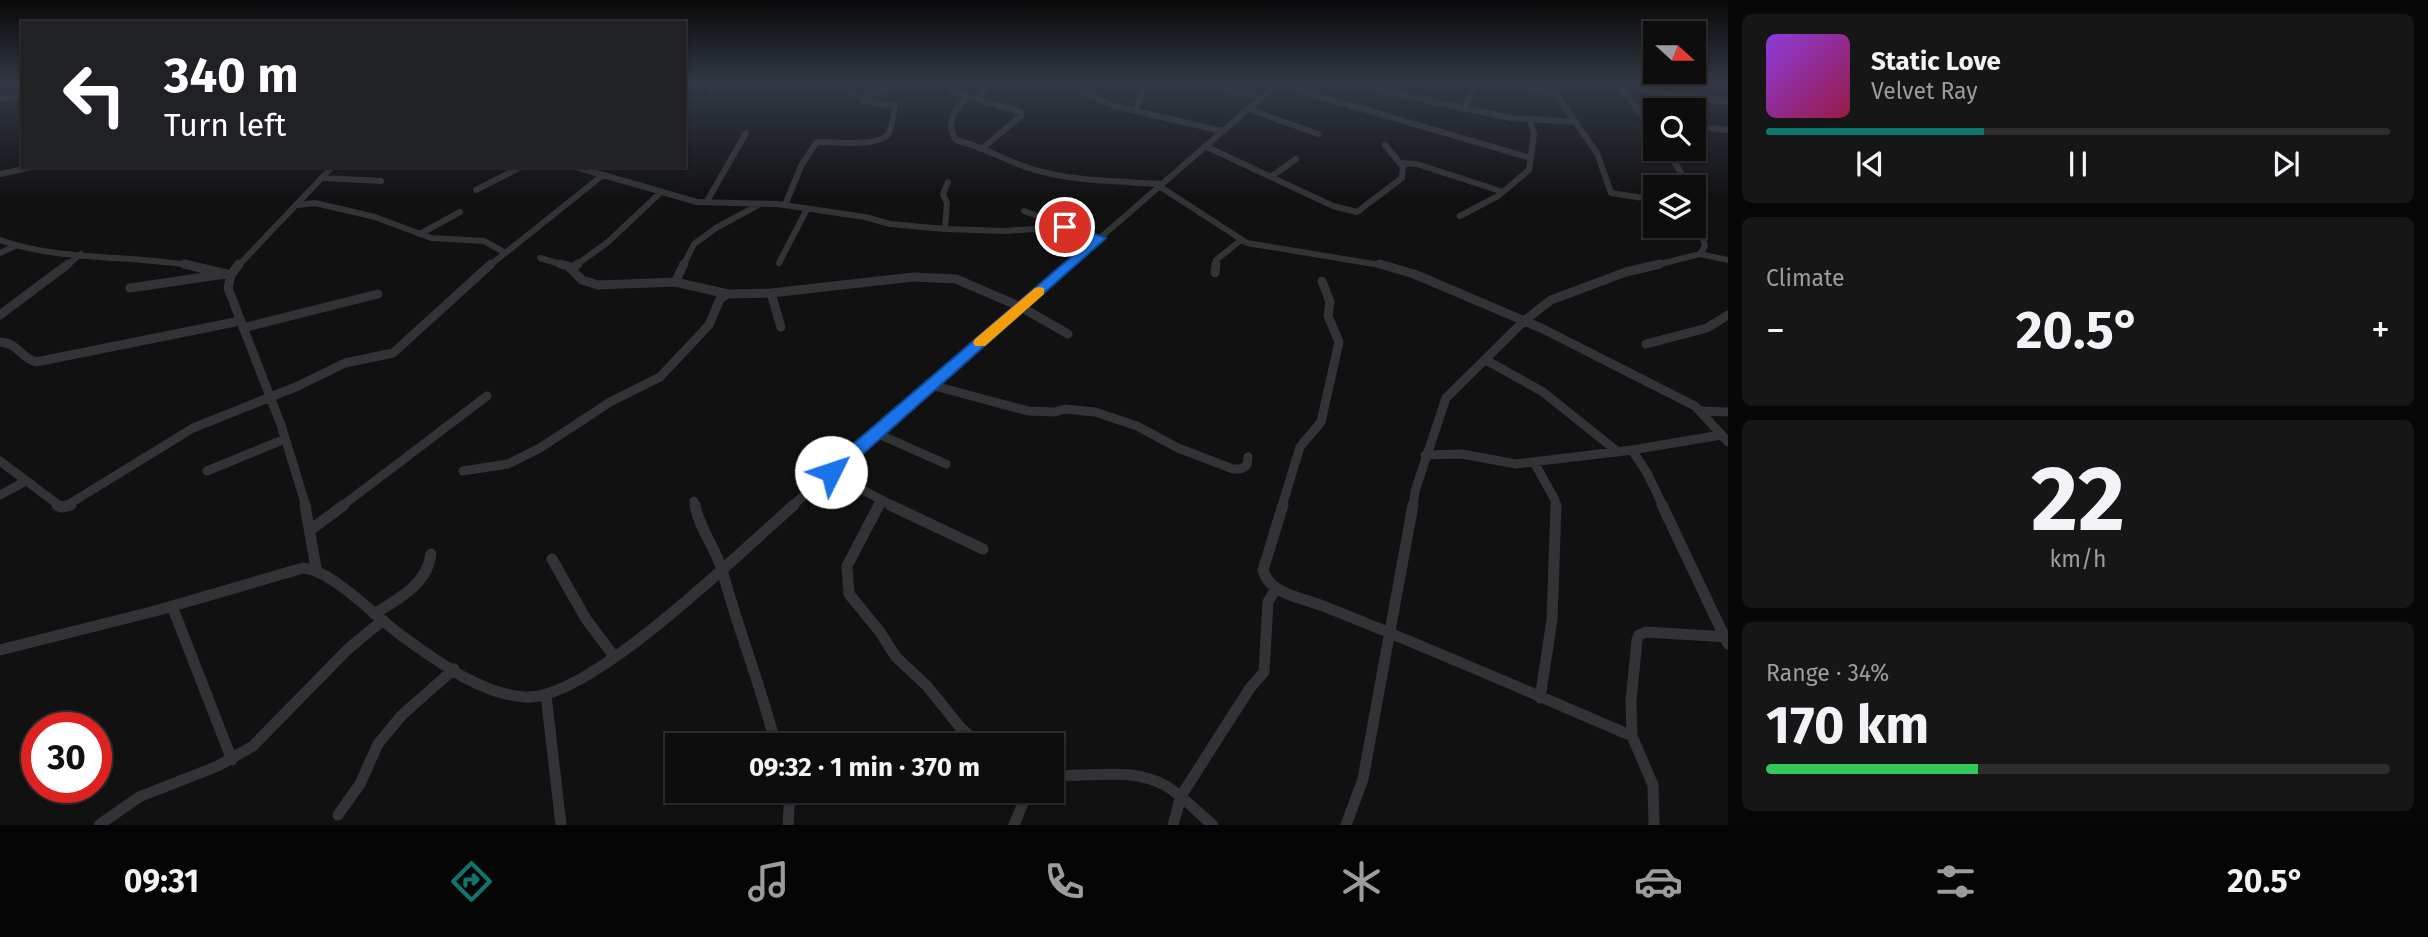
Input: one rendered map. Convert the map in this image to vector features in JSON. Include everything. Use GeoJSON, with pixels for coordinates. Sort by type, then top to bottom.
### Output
{"type":"FeatureCollection","features":[{"type":"Feature","properties":{"kind":"street"},"geometry":{"type":"LineString","coordinates":[[785,205],[802,164],[817,142],[874,142],[886,139],[891,122]]}},
{"type":"Feature","properties":{"kind":"street"},"geometry":{"type":"LineString","coordinates":[[952,122],[951,132],[956,141],[984,148],[1028,168],[1094,180],[1161,185],[1241,240],[1277,250],[1389,266],[1440,284],[1524,321],[1702,411],[1725,439]]}},
{"type":"Feature","properties":{"kind":"street"},"geometry":{"type":"LineString","coordinates":[[984,148],[1015,122]]}},
{"type":"Feature","properties":{"kind":"street"},"geometry":{"type":"LineString","coordinates":[[1183,122],[1222,131]]}},
{"type":"Feature","properties":{"kind":"street"},"geometry":{"type":"LineString","coordinates":[[0,650],[172,606],[303,568],[316,568],[411,643],[479,684],[521,698],[546,695],[568,686],[656,625],[1233,122]]}},
{"type":"Feature","properties":{"kind":"street"},"geometry":{"type":"LineString","coordinates":[[1283,122],[1318,134]]}},
{"type":"Feature","properties":{"kind":"street"},"geometry":{"type":"LineString","coordinates":[[1406,122],[1531,158]]}},
{"type":"Feature","properties":{"kind":"street"},"geometry":{"type":"LineString","coordinates":[[1460,216],[1503,192],[1527,173],[1534,134],[1530,122]]}},
{"type":"Feature","properties":{"kind":"street"},"geometry":{"type":"LineString","coordinates":[[1564,122],[1576,122],[1600,159],[1611,193],[1643,198]]}},
{"type":"Feature","properties":{"kind":"street"},"geometry":{"type":"LineString","coordinates":[[1706,127],[1727,131]]}},
{"type":"Feature","properties":{"kind":"street"},"geometry":{"type":"LineString","coordinates":[[707,201],[746,133]]}},
{"type":"Feature","properties":{"kind":"street"},"geometry":{"type":"LineString","coordinates":[[1205,146],[1333,206],[1357,212],[1402,178],[1403,167],[1385,145]]}},
{"type":"Feature","properties":{"kind":"street"},"geometry":{"type":"LineString","coordinates":[[1272,176],[1296,159]]}},
{"type":"Feature","properties":{"kind":"street"},"geometry":{"type":"LineString","coordinates":[[1400,163],[1417,164],[1503,192]]}},
{"type":"Feature","properties":{"kind":"street"},"geometry":{"type":"LineString","coordinates":[[0,174],[28,168]]}},
{"type":"Feature","properties":{"kind":"street"},"geometry":{"type":"LineString","coordinates":[[130,288],[229,274],[331,168]]}},
{"type":"Feature","properties":{"kind":"street"},"geometry":{"type":"LineString","coordinates":[[476,190],[519,168]]}},
{"type":"Feature","properties":{"kind":"street"},"geometry":{"type":"LineString","coordinates":[[585,168],[688,200],[785,205],[865,217],[900,226],[1003,232],[1065,227]]}},
{"type":"Feature","properties":{"kind":"street"},"geometry":{"type":"LineString","coordinates":[[0,461],[24,482],[61,507],[69,506],[193,428],[345,363],[393,353],[504,252],[603,175]]}},
{"type":"Feature","properties":{"kind":"street"},"geometry":{"type":"LineString","coordinates":[[323,178],[381,181]]}},
{"type":"Feature","properties":{"kind":"street"},"geometry":{"type":"LineString","coordinates":[[945,229],[947,209],[943,194],[948,181]]}},
{"type":"Feature","properties":{"kind":"street"},"geometry":{"type":"LineString","coordinates":[[572,268],[608,243],[660,193]]}},
{"type":"Feature","properties":{"kind":"street"},"geometry":{"type":"LineString","coordinates":[[676,282],[694,244],[716,228],[763,203]]}},
{"type":"Feature","properties":{"kind":"street"},"geometry":{"type":"LineString","coordinates":[[297,205],[323,205],[375,217],[439,239],[484,241],[504,252]]}},
{"type":"Feature","properties":{"kind":"street"},"geometry":{"type":"LineString","coordinates":[[779,263],[807,209]]}},
{"type":"Feature","properties":{"kind":"street"},"geometry":{"type":"LineString","coordinates":[[1024,211],[1100,238]]}},
{"type":"Feature","properties":{"kind":"street"},"geometry":{"type":"LineString","coordinates":[[420,234],[460,212]]}},
{"type":"Feature","properties":{"kind":"street"},"geometry":{"type":"LineString","coordinates":[[1700,254],[1705,246],[1703,238]]}},
{"type":"Feature","properties":{"kind":"street"},"geometry":{"type":"LineString","coordinates":[[0,240],[15,246],[161,260],[229,274]]}},
{"type":"Feature","properties":{"kind":"street"},"geometry":{"type":"LineString","coordinates":[[1215,273],[1216,260],[1241,240]]}},
{"type":"Feature","properties":{"kind":"street"},"geometry":{"type":"LineString","coordinates":[[0,253],[15,246]]}},
{"type":"Feature","properties":{"kind":"street"},"geometry":{"type":"LineString","coordinates":[[0,315],[81,254]]}},
{"type":"Feature","properties":{"kind":"street"},"geometry":{"type":"LineString","coordinates":[[1346,825],[1363,779],[1415,491],[1425,456],[1452,388],[1486,360],[1524,321],[1551,300],[1581,287],[1700,254],[1728,260]]}},
{"type":"Feature","properties":{"kind":"street"},"geometry":{"type":"LineString","coordinates":[[540,258],[572,268],[582,280],[598,285],[676,282],[728,294],[771,293],[914,277],[939,277],[970,284],[1021,307],[1068,334]]}},
{"type":"Feature","properties":{"kind":"street"},"geometry":{"type":"LineString","coordinates":[[229,274],[228,288],[272,396],[313,528],[316,568]]}},
{"type":"Feature","properties":{"kind":"street"},"geometry":{"type":"LineString","coordinates":[[1322,281],[1330,302],[1328,316],[1339,342],[1321,422],[1300,447],[1264,570],[1266,580],[1275,590],[1293,594],[1390,632],[1632,736]]}},
{"type":"Feature","properties":{"kind":"street"},"geometry":{"type":"LineString","coordinates":[[771,293],[781,327]]}},
{"type":"Feature","properties":{"kind":"street"},"geometry":{"type":"LineString","coordinates":[[0,342],[11,343],[20,348],[29,360],[36,362],[181,331],[241,324],[378,294]]}},
{"type":"Feature","properties":{"kind":"street"},"geometry":{"type":"LineString","coordinates":[[463,471],[508,464],[540,448],[610,402],[660,377],[709,325],[720,299],[728,294]]}},
{"type":"Feature","properties":{"kind":"street"},"geometry":{"type":"LineString","coordinates":[[1646,344],[1707,328],[1728,316]]}},
{"type":"Feature","properties":{"kind":"street"},"geometry":{"type":"LineString","coordinates":[[1486,360],[1543,392],[1618,452]]}},
{"type":"Feature","properties":{"kind":"street"},"geometry":{"type":"LineString","coordinates":[[931,385],[1028,411],[1055,412],[1065,409],[1095,412],[1137,426],[1178,449],[1233,469],[1241,469],[1247,465],[1248,457]]}},
{"type":"Feature","properties":{"kind":"street"},"geometry":{"type":"LineString","coordinates":[[313,528],[487,396]]}},
{"type":"Feature","properties":{"kind":"street"},"geometry":{"type":"LineString","coordinates":[[1702,411],[1728,411]]}},
{"type":"Feature","properties":{"kind":"street"},"geometry":{"type":"LineString","coordinates":[[876,433],[946,464]]}},
{"type":"Feature","properties":{"kind":"street"},"geometry":{"type":"LineString","coordinates":[[207,471],[285,439]]}},
{"type":"Feature","properties":{"kind":"street"},"geometry":{"type":"LineString","coordinates":[[1425,456],[1462,454],[1504,463],[1534,462],[1725,439]]}},
{"type":"Feature","properties":{"kind":"street"},"geometry":{"type":"LineString","coordinates":[[1632,450],[1647,473],[1726,639]]}},
{"type":"Feature","properties":{"kind":"street"},"geometry":{"type":"LineString","coordinates":[[1534,462],[1555,500],[1557,518],[1552,620],[1539,698]]}},
{"type":"Feature","properties":{"kind":"street"},"geometry":{"type":"LineString","coordinates":[[831,472],[881,500],[983,549]]}},
{"type":"Feature","properties":{"kind":"street"},"geometry":{"type":"LineString","coordinates":[[0,495],[24,482]]}},
{"type":"Feature","properties":{"kind":"street"},"geometry":{"type":"LineString","coordinates":[[881,500],[847,566],[849,594],[880,632],[895,657],[927,686],[967,733]]}},
{"type":"Feature","properties":{"kind":"street"},"geometry":{"type":"LineString","coordinates":[[694,501],[698,522],[721,567],[725,587],[762,690],[773,733]]}},
{"type":"Feature","properties":{"kind":"street"},"geometry":{"type":"LineString","coordinates":[[99,825],[121,807],[151,790],[232,760],[253,746],[378,617],[423,579],[432,568],[431,554]]}},
{"type":"Feature","properties":{"kind":"street"},"geometry":{"type":"LineString","coordinates":[[552,559],[586,619],[613,654]]}},
{"type":"Feature","properties":{"kind":"street"},"geometry":{"type":"LineString","coordinates":[[1173,825],[1181,796],[1250,688],[1264,671],[1268,602],[1275,590]]}},
{"type":"Feature","properties":{"kind":"street"},"geometry":{"type":"LineString","coordinates":[[172,606],[232,760]]}},
{"type":"Feature","properties":{"kind":"street"},"geometry":{"type":"LineString","coordinates":[[1654,825],[1653,785],[1632,736],[1631,701],[1639,635],[1646,632],[1726,639]]}},
{"type":"Feature","properties":{"kind":"street"},"geometry":{"type":"LineString","coordinates":[[338,814],[360,784],[378,744],[402,715],[454,669]]}},
{"type":"Feature","properties":{"kind":"street"},"geometry":{"type":"LineString","coordinates":[[546,695],[561,825]]}},
{"type":"Feature","properties":{"kind":"street"},"geometry":{"type":"LineString","coordinates":[[1064,776],[1077,778],[1116,773],[1141,777],[1166,786],[1213,825]]}},
{"type":"Feature","properties":{"kind":"street"},"geometry":{"type":"LineString","coordinates":[[788,825],[789,803]]}},
{"type":"Feature","properties":{"kind":"street"},"geometry":{"type":"LineString","coordinates":[[1014,825],[1023,803]]}},
{"type":"Feature","properties":{"kind":"slow traffic"},"geometry":{"type":"LineString","coordinates":[[980,342],[1039,291]]}},
{"type":"Feature","properties":{"kind":"route"},"geometry":{"type":"LineString","coordinates":[[831,472],[1100,238],[1065,227]]}}]}
